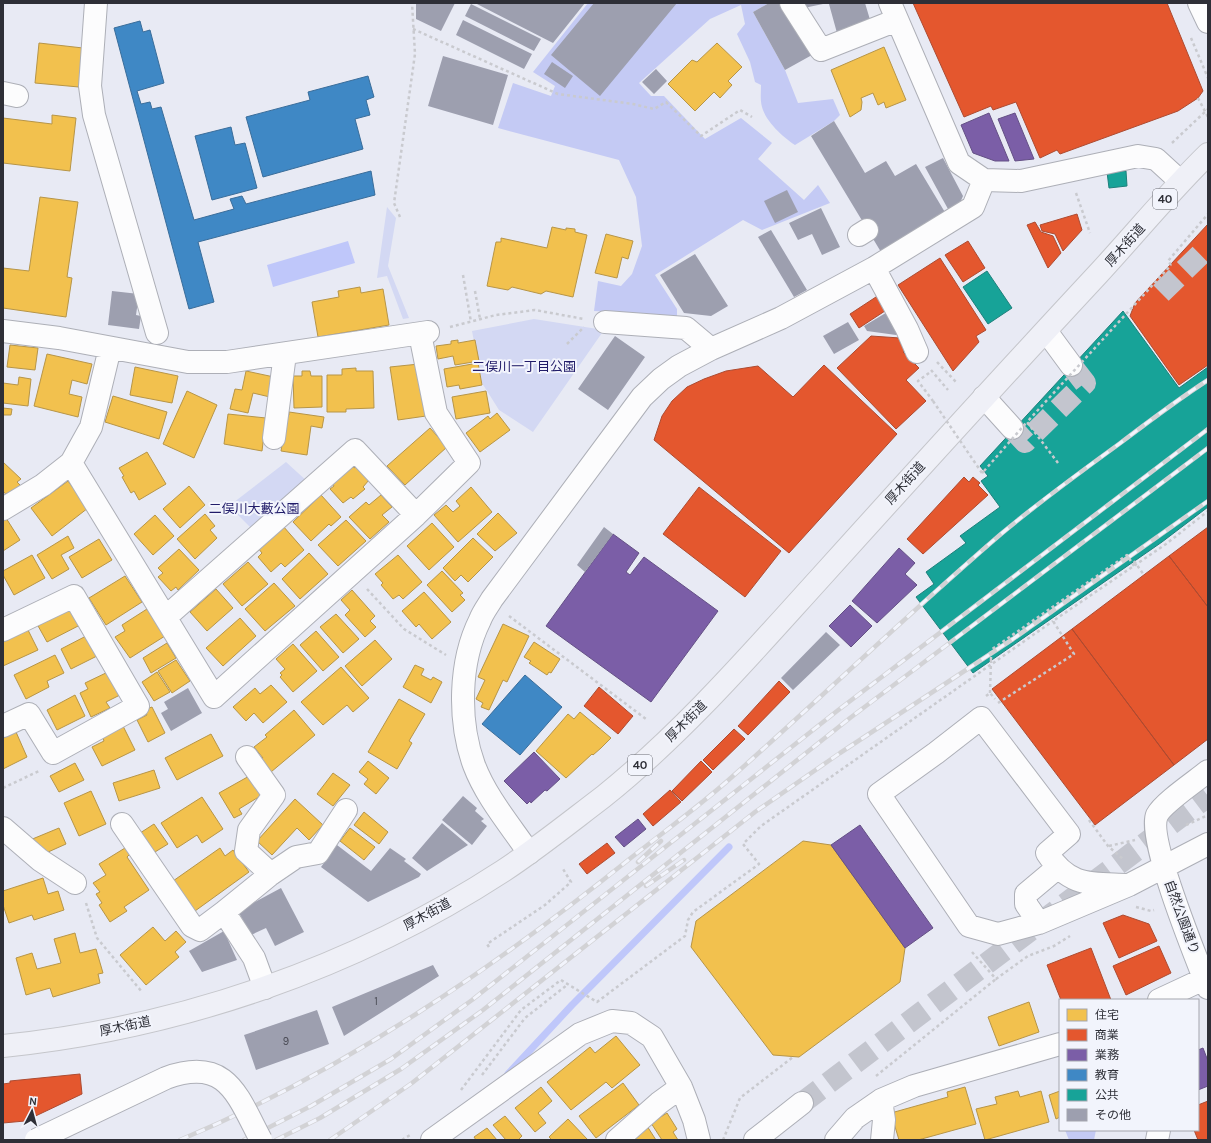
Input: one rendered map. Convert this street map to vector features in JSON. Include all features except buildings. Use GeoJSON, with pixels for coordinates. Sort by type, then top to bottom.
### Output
{"type":"FeatureCollection","features":[{"type":"Feature","properties":{"kind":"main road","name":"厚木街道"},"geometry":{"type":"LineString","coordinates":[[3,1046],[49,1042],[144,1023],[265,988],[345,956],[419,920],[501,872],[529,853],[605,795],[656,752],[758,647],[984,397],[1124,247],[1180,181],[1208,154]]}},
{"type":"Feature","properties":{"kind":"street"},"geometry":{"type":"LineString","coordinates":[[96,3],[90,86],[94,115],[161,347]]}},
{"type":"Feature","properties":{"kind":"street"},"geometry":{"type":"LineString","coordinates":[[791,3],[821,50],[894,11],[959,163],[984,180],[1021,181],[1138,156],[1156,159],[1180,181]]}},
{"type":"Feature","properties":{"kind":"street"},"geometry":{"type":"LineString","coordinates":[[1199,3],[1208,22]]}},
{"type":"Feature","properties":{"kind":"street"},"geometry":{"type":"LineString","coordinates":[[529,853],[488,792],[474,766],[466,740],[464,704],[465,676],[472,642],[480,620],[492,599],[642,397],[661,379],[679,366],[712,349],[782,318],[973,207],[984,180]]}},
{"type":"Feature","properties":{"kind":"street"},"geometry":{"type":"LineString","coordinates":[[875,263],[918,352]]}},
{"type":"Feature","properties":{"kind":"street"},"geometry":{"type":"LineString","coordinates":[[598,321],[686,328],[712,349]]}},
{"type":"Feature","properties":{"kind":"street"},"geometry":{"type":"LineString","coordinates":[[1046,331],[1071,365]]}},
{"type":"Feature","properties":{"kind":"street"},"geometry":{"type":"LineString","coordinates":[[3,332],[59,338],[110,348],[161,347],[188,362],[227,362],[424,333],[436,413],[469,463],[416,515],[214,697],[167,616],[71,462]]}},
{"type":"Feature","properties":{"kind":"street"},"geometry":{"type":"LineString","coordinates":[[3,509],[43,484],[71,462],[92,427],[110,348]]}},
{"type":"Feature","properties":{"kind":"street"},"geometry":{"type":"LineString","coordinates":[[274,438],[285,354]]}},
{"type":"Feature","properties":{"kind":"street"},"geometry":{"type":"LineString","coordinates":[[984,397],[1020,425]]}},
{"type":"Feature","properties":{"kind":"street"},"geometry":{"type":"LineString","coordinates":[[167,616],[355,450],[416,515]]}},
{"type":"Feature","properties":{"kind":"street"},"geometry":{"type":"LineString","coordinates":[[3,630],[74,596],[138,706],[53,753],[29,714],[3,726]]}},
{"type":"Feature","properties":{"kind":"street"},"geometry":{"type":"LineString","coordinates":[[1129,885],[1079,882],[1057,868],[1047,853],[1069,834],[981,718],[879,794],[969,926],[998,934],[1039,923],[1129,885],[1208,844]]}},
{"type":"Feature","properties":{"kind":"street"},"geometry":{"type":"LineString","coordinates":[[247,757],[274,795],[250,830],[246,850],[271,874]]}},
{"type":"Feature","properties":{"kind":"street"},"geometry":{"type":"LineString","coordinates":[[1156,829],[1157,816],[1163,807],[1208,771]]}},
{"type":"Feature","properties":{"kind":"street"},"geometry":{"type":"LineString","coordinates":[[1156,829],[1208,790]]}},
{"type":"Feature","properties":{"kind":"street"},"geometry":{"type":"LineString","coordinates":[[122,824],[192,926],[200,930],[271,874],[296,857],[318,853],[346,810]]}},
{"type":"Feature","properties":{"kind":"street"},"geometry":{"type":"LineString","coordinates":[[3,828],[40,860],[75,883]]}},
{"type":"Feature","properties":{"kind":"street","name":"自然公園通り"},"geometry":{"type":"LineString","coordinates":[[1156,829],[1164,868],[1175,902],[1206,983]]}},
{"type":"Feature","properties":{"kind":"street"},"geometry":{"type":"LineString","coordinates":[[1039,923],[1026,904],[1026,894],[1057,868]]}},
{"type":"Feature","properties":{"kind":"street"},"geometry":{"type":"LineString","coordinates":[[224,912],[254,958],[265,988]]}},
{"type":"Feature","properties":{"kind":"street"},"geometry":{"type":"LineString","coordinates":[[1162,999],[1206,983]]}},
{"type":"Feature","properties":{"kind":"street"},"geometry":{"type":"LineString","coordinates":[[1192,999],[1206,983]]}},
{"type":"Feature","properties":{"kind":"street"},"geometry":{"type":"LineString","coordinates":[[423,1136],[580,1034],[612,1021],[631,1023],[652,1037],[681,1087],[700,1140]]}},
{"type":"Feature","properties":{"kind":"street"},"geometry":{"type":"LineString","coordinates":[[836,1140],[855,1118],[881,1100],[914,1086],[1059,1044]]}},
{"type":"Feature","properties":{"kind":"street"},"geometry":{"type":"LineString","coordinates":[[36,1140],[166,1078],[184,1072],[203,1071],[222,1079],[236,1092],[261,1140]]}},
{"type":"Feature","properties":{"kind":"street"},"geometry":{"type":"LineString","coordinates":[[617,1140],[659,1103],[681,1087]]}},
{"type":"Feature","properties":{"kind":"street"},"geometry":{"type":"LineString","coordinates":[[881,1100],[884,1120],[882,1140]]}},
{"type":"Feature","properties":{"kind":"street"},"geometry":{"type":"LineString","coordinates":[[755,1140],[802,1103]]}},
{"type":"Feature","properties":{"kind":"path"},"geometry":{"type":"LineString","coordinates":[[400,218],[394,203],[415,54],[412,3]]}},
{"type":"Feature","properties":{"kind":"path"},"geometry":{"type":"LineString","coordinates":[[413,29],[558,94],[633,104],[654,109],[666,102],[701,136],[740,110],[752,117]]}},
{"type":"Feature","properties":{"kind":"path"},"geometry":{"type":"LineString","coordinates":[[1198,98],[1208,117]]}},
{"type":"Feature","properties":{"kind":"path"},"geometry":{"type":"LineString","coordinates":[[1156,159],[1208,109]]}},
{"type":"Feature","properties":{"kind":"path"},"geometry":{"type":"LineString","coordinates":[[1068,171],[1090,233]]}},
{"type":"Feature","properties":{"kind":"path"},"geometry":{"type":"LineString","coordinates":[[931,371],[918,381],[982,473],[1020,425],[1171,265],[1168,261],[1208,214]]}},
{"type":"Feature","properties":{"kind":"path"},"geometry":{"type":"LineString","coordinates":[[463,275],[471,322]]}},
{"type":"Feature","properties":{"kind":"path"},"geometry":{"type":"LineString","coordinates":[[475,290],[480,320]]}},
{"type":"Feature","properties":{"kind":"path"},"geometry":{"type":"LineString","coordinates":[[424,333],[480,320],[535,310],[598,321]]}},
{"type":"Feature","properties":{"kind":"path"},"geometry":{"type":"LineString","coordinates":[[567,344],[598,321]]}},
{"type":"Feature","properties":{"kind":"path"},"geometry":{"type":"LineString","coordinates":[[935,375],[947,389]]}},
{"type":"Feature","properties":{"kind":"path"},"geometry":{"type":"LineString","coordinates":[[1020,425],[1058,463]]}},
{"type":"Feature","properties":{"kind":"path"},"geometry":{"type":"LineString","coordinates":[[458,1094],[521,1010],[561,980],[597,1002],[685,936],[688,920],[693,912],[758,864],[743,844],[767,822],[1134,566],[1208,511]]}},
{"type":"Feature","properties":{"kind":"path"},"geometry":{"type":"LineString","coordinates":[[1053,622],[1074,654],[998,703],[990,693],[991,650],[1127,555],[1134,566]]}},
{"type":"Feature","properties":{"kind":"path"},"geometry":{"type":"LineString","coordinates":[[1134,562],[1144,575]]}},
{"type":"Feature","properties":{"kind":"path"},"geometry":{"type":"LineString","coordinates":[[352,572],[404,629],[449,657]]}},
{"type":"Feature","properties":{"kind":"path"},"geometry":{"type":"LineString","coordinates":[[508,615],[646,719]]}},
{"type":"Feature","properties":{"kind":"path"},"geometry":{"type":"LineString","coordinates":[[984,698],[990,693]]}},
{"type":"Feature","properties":{"kind":"path"},"geometry":{"type":"LineString","coordinates":[[3,788],[49,766],[53,753]]}},
{"type":"Feature","properties":{"kind":"path"},"geometry":{"type":"LineString","coordinates":[[1186,825],[1208,815]]}},
{"type":"Feature","properties":{"kind":"path"},"geometry":{"type":"LineString","coordinates":[[1108,846],[1136,840]]}},
{"type":"Feature","properties":{"kind":"path"},"geometry":{"type":"LineString","coordinates":[[489,947],[487,944],[545,905],[571,882],[563,869]]}},
{"type":"Feature","properties":{"kind":"path"},"geometry":{"type":"LineString","coordinates":[[75,883],[82,890],[97,938],[142,992]]}},
{"type":"Feature","properties":{"kind":"path"},"geometry":{"type":"LineString","coordinates":[[1134,907],[1151,911],[1156,910]]}},
{"type":"Feature","properties":{"kind":"path"},"geometry":{"type":"LineString","coordinates":[[872,1079],[996,979],[1028,956],[1054,946],[1074,934]]}},
{"type":"Feature","properties":{"kind":"path"},"geometry":{"type":"LineString","coordinates":[[972,951],[996,979]]}},
{"type":"Feature","properties":{"kind":"path"},"geometry":{"type":"LineString","coordinates":[[479,1079],[525,1018],[568,985]]}},
{"type":"Feature","properties":{"kind":"path"},"geometry":{"type":"LineString","coordinates":[[722,1140],[740,1098],[793,1057]]}},
{"type":"Feature","properties":{"kind":"path"},"geometry":{"type":"LineString","coordinates":[[402,1140],[423,1136]]}},
{"type":"Feature","properties":{"kind":"green space"},"geometry":{"type":"Polygon","coordinates":[[[387,207],[396,218],[388,266],[409,318],[403,319],[387,276],[377,278],[387,207]]]}},
{"type":"Feature","properties":{"kind":"green space","name":"二俣川一丁目公園"},"geometry":{"type":"Polygon","coordinates":[[[534,319],[604,330],[533,432],[499,410],[482,383],[472,331],[534,319]]]}},
{"type":"Feature","properties":{"kind":"green space","name":"二俣川大藪公園"},"geometry":{"type":"Polygon","coordinates":[[[286,462],[309,483],[252,529],[229,506],[286,462]]]}},
{"type":"Feature","properties":{"kind":"shaded area"},"geometry":{"type":"Polygon","coordinates":[[[588,3],[769,3],[753,12],[785,70],[798,103],[833,99],[840,115],[834,121],[795,145],[785,138],[771,124],[762,107],[761,85],[755,82],[750,62],[737,34],[745,24],[741,5],[710,19],[639,83],[651,96],[664,96],[705,139],[741,118],[772,143],[758,159],[804,200],[818,185],[830,203],[762,230],[743,220],[655,275],[677,309],[677,316],[594,311],[598,281],[621,286],[632,274],[642,246],[636,197],[619,160],[498,128],[513,83],[551,96],[555,86],[533,72],[588,3]]]}},
{"type":"Feature","properties":{"kind":"shaded area"},"geometry":{"type":"Polygon","coordinates":[[[348,241],[355,263],[273,287],[267,265],[348,241]]]}},
{"type":"Feature","properties":{"kind":"shaded area"},"geometry":{"type":"Polygon","coordinates":[[[1065,1131],[1096,1131],[1094,1140],[1069,1140],[1065,1131]]]}},
{"type":"Feature","properties":{"kind":"waterway"},"geometry":{"type":"LineString","coordinates":[[508,1074],[572,1005],[729,847]]}},
{"type":"Feature","properties":{"kind":"tunnel"},"geometry":{"type":"LineString","coordinates":[[1161,293],[1208,247]]}},
{"type":"Feature","properties":{"kind":"tunnel"},"geometry":{"type":"LineString","coordinates":[[1012,428],[1025,442],[1085,383],[1071,365]]}},
{"type":"Feature","properties":{"kind":"tunnel"},"geometry":{"type":"LineString","coordinates":[[802,1103],[1208,796]]}},
{"type":"Feature","properties":{"kind":"railway"},"geometry":{"type":"LineString","coordinates":[[180,1140],[241,1113],[359,1049],[472,977],[526,938],[580,898],[721,787],[933,593],[1015,522],[1152,419],[1208,380]]}},
{"type":"Feature","properties":{"kind":"railway"},"geometry":{"type":"LineString","coordinates":[[244,1140],[311,1106],[391,1059],[472,1000],[837,711],[1208,429]]}},
{"type":"Feature","properties":{"kind":"railway"},"geometry":{"type":"LineString","coordinates":[[276,1140],[320,1118],[401,1069],[483,1010],[850,718],[1208,448]]}},
{"type":"Feature","properties":{"kind":"railway"},"geometry":{"type":"LineString","coordinates":[[330,1140],[412,1083],[755,812],[840,753],[1013,639],[1208,501]]}},
{"type":"Feature","properties":{"kind":"railway"},"geometry":{"type":"LineString","coordinates":[[638,862],[661,841]]}},
{"type":"Feature","properties":{"kind":"railway"},"geometry":{"type":"LineString","coordinates":[[646,886],[684,860]]}}]}
